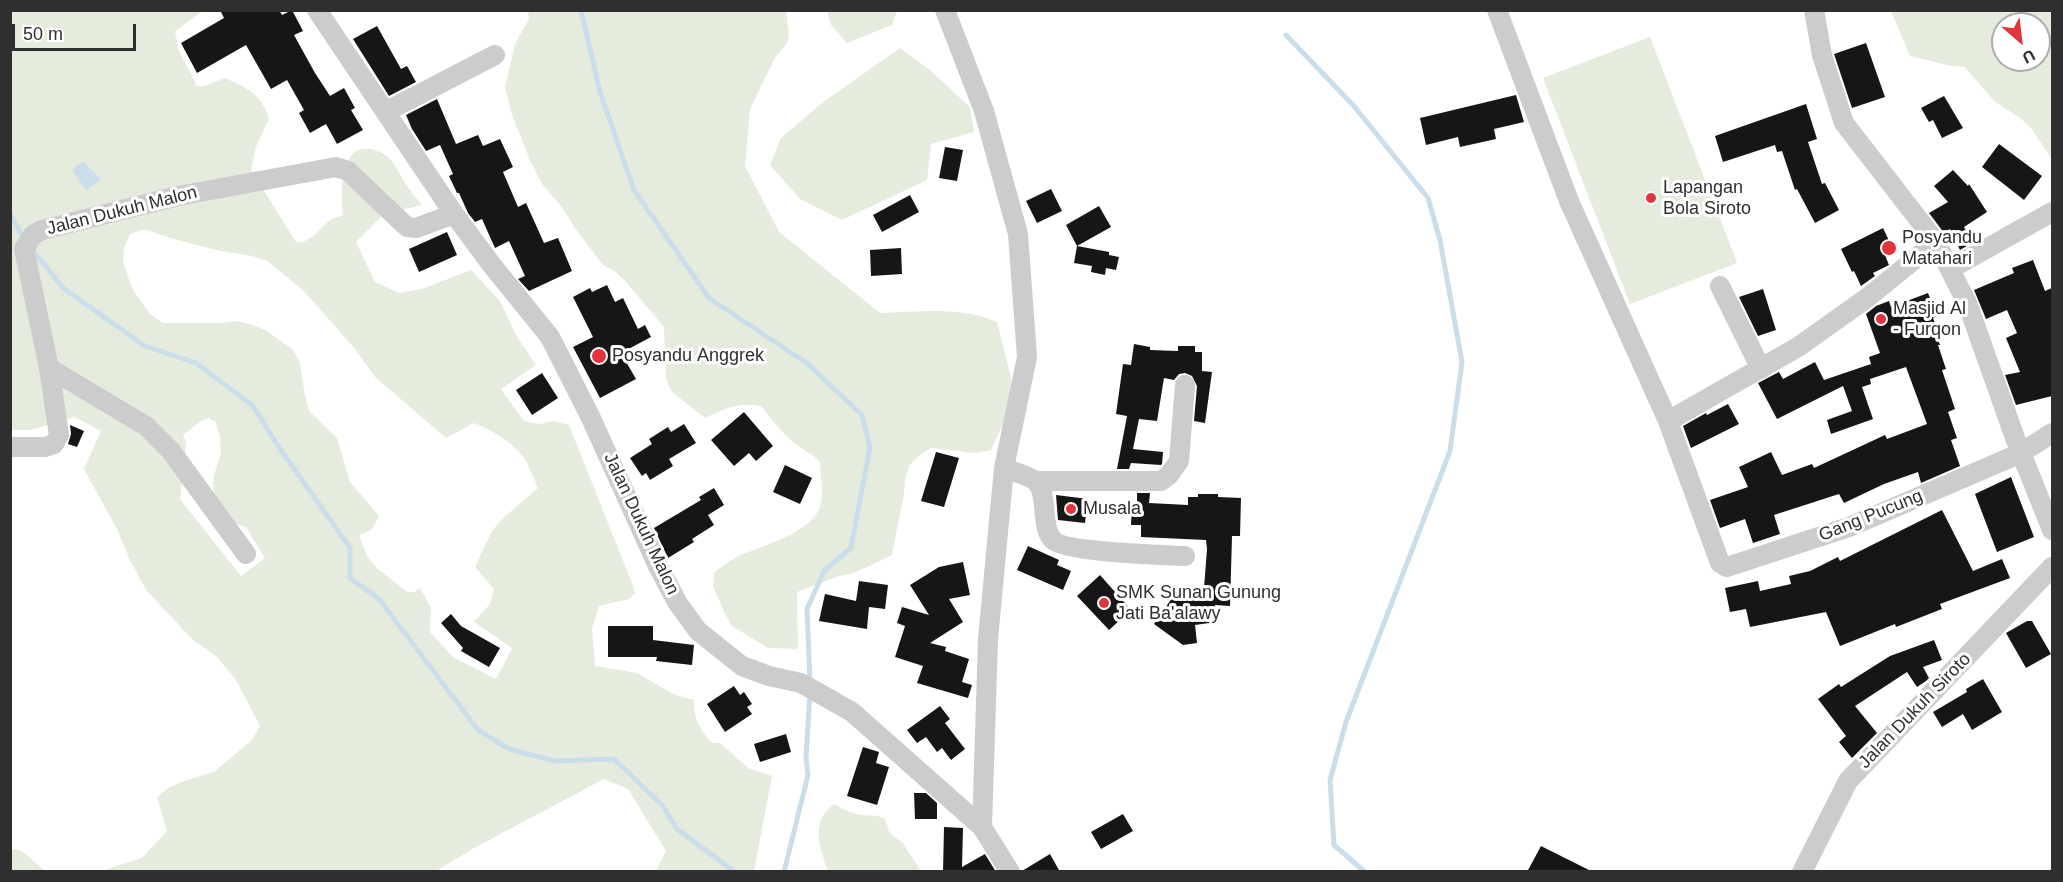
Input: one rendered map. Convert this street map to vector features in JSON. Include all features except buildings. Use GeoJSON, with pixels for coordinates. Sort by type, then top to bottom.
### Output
{"type":"FeatureCollection","features":[{"type":"Feature","properties":{"kind":"street","name":"Jalan Dukuh Malon"},"geometry":{"type":"LineString","coordinates":[[317,10],[387,111],[454,214],[550,337],[591,416],[657,564],[698,632],[742,666],[768,676],[808,686],[852,712],[982,827],[1010,872]]}},
{"type":"Feature","properties":{"kind":"street"},"geometry":{"type":"LineString","coordinates":[[945,10],[984,111],[1018,234],[1027,357],[1004,468],[988,639],[982,827]]}},
{"type":"Feature","properties":{"kind":"street"},"geometry":{"type":"LineString","coordinates":[[1497,10],[1569,201],[1668,421],[1798,347],[1867,298],[1936,242]]}},
{"type":"Feature","properties":{"kind":"street"},"geometry":{"type":"LineString","coordinates":[[1814,10],[1822,55],[1844,123],[1936,242],[1950,269],[1968,305],[2021,453],[2052,530]]}},
{"type":"Feature","properties":{"kind":"street"},"geometry":{"type":"LineString","coordinates":[[387,111],[495,55]]}},
{"type":"Feature","properties":{"kind":"street","name":"Jalan Dukuh Malon"},"geometry":{"type":"LineString","coordinates":[[10,447],[45,447],[54,444],[59,435],[28,242],[42,230],[178,196],[336,167],[348,171],[407,227],[416,228],[454,214]]}},
{"type":"Feature","properties":{"kind":"street"},"geometry":{"type":"LineString","coordinates":[[1950,269],[2052,212]]}},
{"type":"Feature","properties":{"kind":"street"},"geometry":{"type":"LineString","coordinates":[[1720,286],[1761,369]]}},
{"type":"Feature","properties":{"kind":"street"},"geometry":{"type":"LineString","coordinates":[[49,368],[146,426],[171,451],[246,554]]}},
{"type":"Feature","properties":{"kind":"street"},"geometry":{"type":"LineString","coordinates":[[1004,468],[1036,481],[1161,481],[1169,476],[1179,461],[1185,385]]}},
{"type":"Feature","properties":{"kind":"street","name":"Gang Pucung"},"geometry":{"type":"LineString","coordinates":[[1668,421],[1720,563],[1726,567],[1849,527],[2021,453]]}},
{"type":"Feature","properties":{"kind":"street"},"geometry":{"type":"LineString","coordinates":[[2021,453],[2052,433]]}},
{"type":"Feature","properties":{"kind":"street"},"geometry":{"type":"LineString","coordinates":[[1036,481],[1041,491],[1048,534],[1058,545],[1126,554],[1185,556]]}},
{"type":"Feature","properties":{"kind":"street","name":"Jalan Dukuh Siroto"},"geometry":{"type":"LineString","coordinates":[[1802,872],[1848,781],[2052,567]]}},
{"type":"Feature","properties":{"kind":"shaded area"},"geometry":{"type":"Polygon","coordinates":[[[10,11],[203,11],[175,31],[179,51],[197,86],[204,86],[225,78],[253,93],[262,103],[269,119],[256,147],[251,170],[296,242],[310,238],[336,217],[343,216],[342,185],[347,163],[352,155],[360,150],[375,150],[390,159],[422,205],[384,214],[356,242],[375,282],[399,293],[422,289],[471,270],[500,301],[516,335],[536,365],[501,389],[524,421],[539,424],[554,421],[569,425],[635,593],[629,599],[599,606],[592,629],[595,666],[637,673],[675,695],[694,700],[698,723],[712,743],[720,743],[748,768],[772,776],[754,871],[656,871],[666,851],[628,789],[604,779],[474,848],[436,871],[101,871],[142,858],[167,831],[157,797],[170,787],[214,772],[252,740],[260,726],[236,680],[217,657],[193,640],[146,590],[117,529],[84,469],[101,431],[74,417],[31,430],[11,430],[10,11]],[[144,229],[130,234],[124,248],[123,263],[133,290],[151,315],[163,323],[236,321],[253,325],[267,331],[293,350],[300,363],[309,411],[337,438],[350,482],[379,516],[372,529],[359,536],[368,558],[407,592],[414,592],[420,588],[431,608],[430,632],[453,657],[496,679],[512,648],[474,622],[490,604],[494,589],[475,567],[492,531],[501,520],[538,488],[524,458],[501,437],[474,423],[446,438],[375,377],[355,349],[304,291],[267,261],[220,251],[144,229]],[[208,418],[183,435],[186,442],[180,499],[241,576],[265,558],[246,527],[232,523],[215,497],[214,475],[221,453],[220,437],[215,421],[208,418]]]}},
{"type":"Feature","properties":{"kind":"shaded area"},"geometry":{"type":"Polygon","coordinates":[[[528,11],[786,11],[789,36],[786,45],[776,56],[750,109],[745,166],[779,232],[880,313],[954,312],[997,322],[1011,377],[1010,408],[991,450],[975,453],[931,448],[909,466],[892,555],[854,573],[839,576],[797,592],[798,649],[768,648],[732,626],[713,586],[714,573],[737,557],[785,537],[808,523],[816,514],[822,499],[820,462],[787,437],[761,406],[738,406],[705,418],[672,392],[666,379],[664,327],[627,283],[616,272],[603,265],[561,206],[542,184],[512,115],[505,87],[515,44],[529,19],[528,11]]]}},
{"type":"Feature","properties":{"kind":"shaded area"},"geometry":{"type":"Polygon","coordinates":[[[827,11],[897,11],[892,25],[847,43],[831,25],[827,11]]]}},
{"type":"Feature","properties":{"kind":"shaded area"},"geometry":{"type":"Polygon","coordinates":[[[1891,11],[2052,11],[2052,159],[2031,128],[1994,101],[1965,67],[1910,56],[1891,11]]]}},
{"type":"Feature","properties":{"kind":"shaded area","name":"Lapangan Bola Siroto"},"geometry":{"type":"Polygon","coordinates":[[[1650,37],[1737,263],[1630,304],[1543,78],[1650,37]]]}},
{"type":"Feature","properties":{"kind":"shaded area"},"geometry":{"type":"Polygon","coordinates":[[[900,48],[931,71],[970,107],[974,132],[931,144],[927,180],[842,220],[800,199],[770,165],[781,138],[822,103],[900,48]]]}},
{"type":"Feature","properties":{"kind":"shaded area"},"geometry":{"type":"Polygon","coordinates":[[[834,804],[855,814],[885,819],[890,834],[902,842],[920,871],[828,871],[820,844],[819,827],[826,811],[834,804]]]}},
{"type":"Feature","properties":{"kind":"shaded area"},"geometry":{"type":"Polygon","coordinates":[[[15,849],[22,851],[45,871],[11,871],[11,851],[15,849]]]}},
{"type":"Feature","properties":{"kind":"water"},"geometry":{"type":"Polygon","coordinates":[[[83,161],[101,179],[86,190],[72,170],[83,161]]]}},
{"type":"Feature","properties":{"kind":"waterway"},"geometry":{"type":"LineString","coordinates":[[581,10],[600,92],[634,190],[709,298],[808,364],[862,415],[870,447],[851,548],[824,571],[807,609],[810,683]]}},
{"type":"Feature","properties":{"kind":"waterway"},"geometry":{"type":"LineString","coordinates":[[1286,35],[1353,105],[1428,198],[1440,240],[1462,362],[1450,451],[1346,722],[1330,780],[1334,845],[1365,872]]}},
{"type":"Feature","properties":{"kind":"waterway"},"geometry":{"type":"LineString","coordinates":[[10,214],[24,239]]}},
{"type":"Feature","properties":{"kind":"waterway"},"geometry":{"type":"LineString","coordinates":[[31,248],[63,288],[145,346],[196,363],[253,406],[278,446],[350,548],[350,578],[379,599],[478,730],[509,749],[554,761],[614,759],[662,805],[677,829],[735,872]]}},
{"type":"Feature","properties":{"kind":"waterway"},"geometry":{"type":"LineString","coordinates":[[784,872],[808,775],[806,757],[810,693]]}},
{"type":"Feature","properties":{"kind":"place","name":"Lapangan Bola Siroto"},"geometry":{"type":"Point","coordinates":[1651,198]}},
{"type":"Feature","properties":{"kind":"place","name":"Posyandu Matahari"},"geometry":{"type":"Point","coordinates":[1889,248]}},
{"type":"Feature","properties":{"kind":"place","name":"Masjid Al - Furqon"},"geometry":{"type":"Point","coordinates":[1881,319]}},
{"type":"Feature","properties":{"kind":"place","name":"Posyandu Anggrek"},"geometry":{"type":"Point","coordinates":[599,356]}},
{"type":"Feature","properties":{"kind":"place","name":"Musala"},"geometry":{"type":"Point","coordinates":[1071,509]}},
{"type":"Feature","properties":{"kind":"place","name":"SMK Sunan Gunung Jati Ba'alawy"},"geometry":{"type":"Point","coordinates":[1104,603]}}]}
